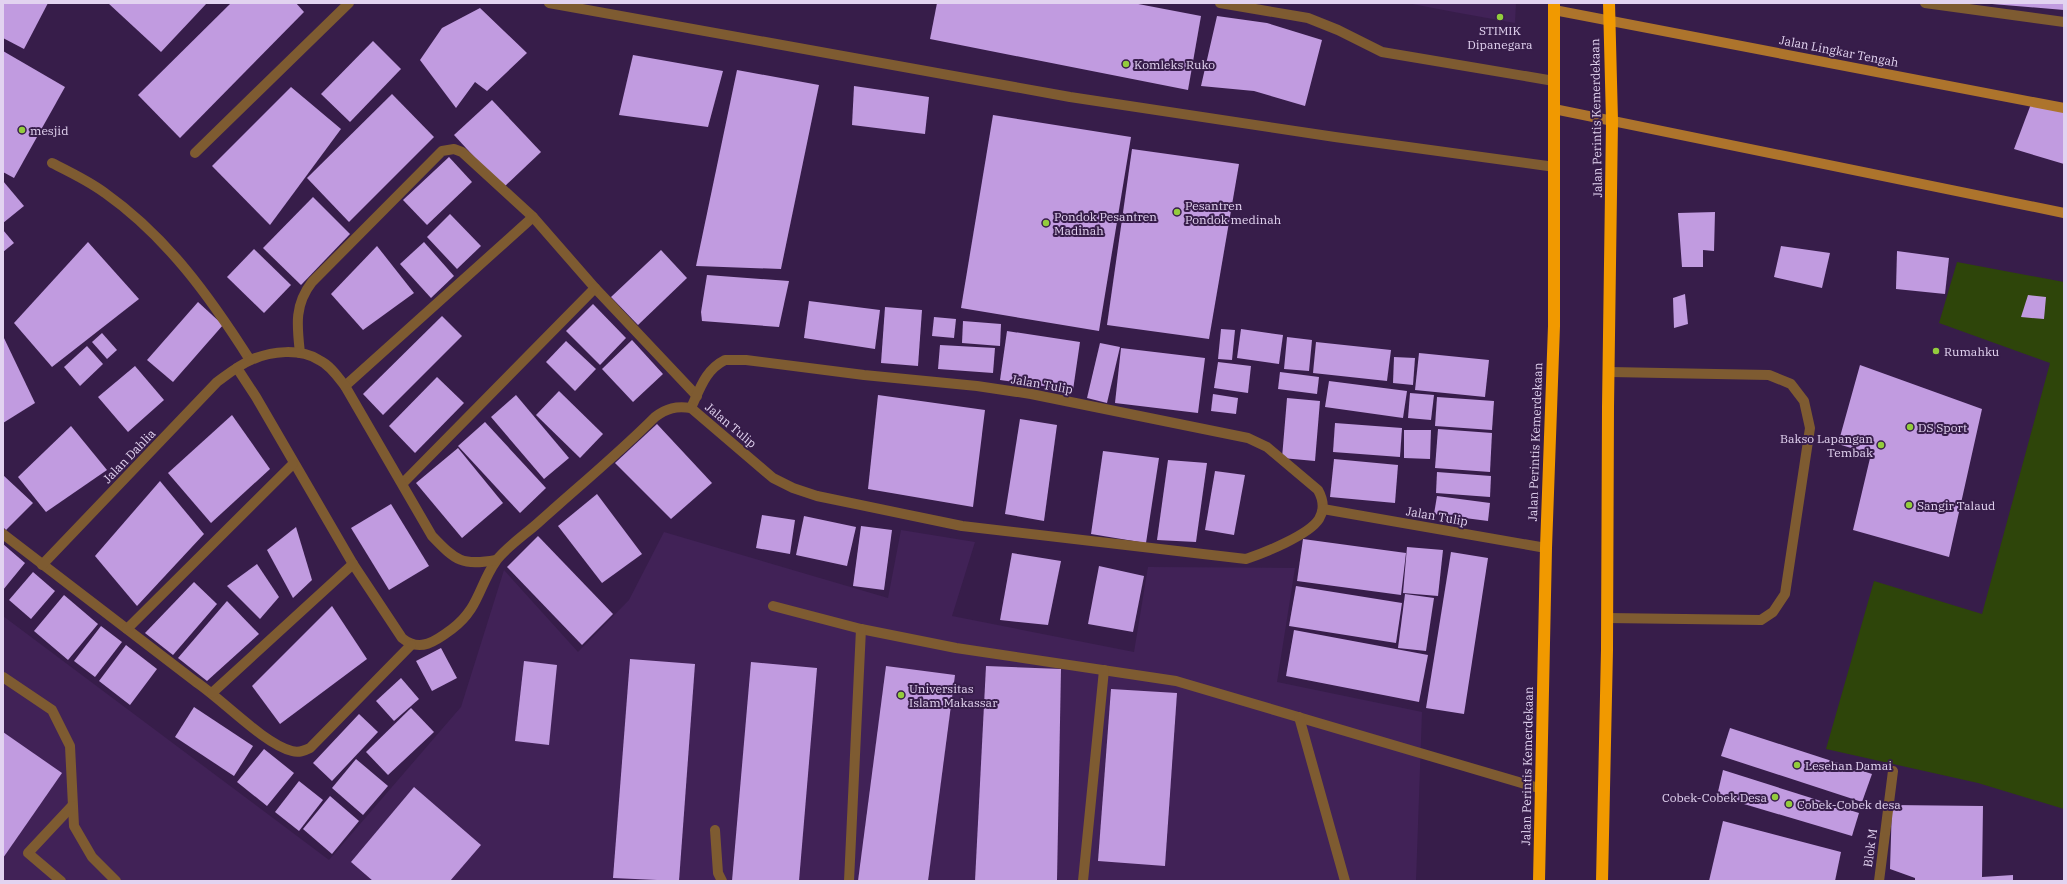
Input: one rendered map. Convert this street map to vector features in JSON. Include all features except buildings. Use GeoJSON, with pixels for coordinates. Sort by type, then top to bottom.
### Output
{"type":"FeatureCollection","features":[{"type":"Feature","properties":{"kind":"highway","name":"Jalan Perintis Kemerdekaan"},"geometry":{"type":"LineString","coordinates":[[1602,881],[1607,618],[1608,407],[1610,372],[1612,121],[1609,3]]}},
{"type":"Feature","properties":{"kind":"highway","name":"Jalan Perintis Kemerdekaan"},"geometry":{"type":"LineString","coordinates":[[1539,881],[1546,548],[1554,318],[1554,6]]}},
{"type":"Feature","properties":{"kind":"main road","name":"Jalan Lingkar Tengah"},"geometry":{"type":"LineString","coordinates":[[1554,6],[1609,20],[2064,108]]}},
{"type":"Feature","properties":{"kind":"main road"},"geometry":{"type":"LineString","coordinates":[[1554,109],[2064,213]]}},
{"type":"Feature","properties":{"kind":"street"},"geometry":{"type":"LineString","coordinates":[[195,153],[349,3]]}},
{"type":"Feature","properties":{"kind":"street"},"geometry":{"type":"LineString","coordinates":[[550,3],[1070,97],[1328,136],[1555,168]]}},
{"type":"Feature","properties":{"kind":"street"},"geometry":{"type":"LineString","coordinates":[[1220,3],[1308,18],[1338,30],[1382,52],[1554,81]]}},
{"type":"Feature","properties":{"kind":"street"},"geometry":{"type":"LineString","coordinates":[[1925,3],[2064,22]]}},
{"type":"Feature","properties":{"kind":"street"},"geometry":{"type":"LineString","coordinates":[[300,353],[298,313],[304,293],[312,282],[442,151],[454,149],[462,152],[533,217],[595,288],[697,396]]}},
{"type":"Feature","properties":{"kind":"street"},"geometry":{"type":"LineString","coordinates":[[52,163],[105,192],[133,215],[176,257],[199,284],[250,360]]}},
{"type":"Feature","properties":{"kind":"street"},"geometry":{"type":"LineString","coordinates":[[345,386],[533,217]]}},
{"type":"Feature","properties":{"kind":"street"},"geometry":{"type":"LineString","coordinates":[[403,484],[595,288]]}},
{"type":"Feature","properties":{"kind":"street","name":"Jalan Dahlia"},"geometry":{"type":"LineString","coordinates":[[42,565],[217,382],[250,360],[270,354],[300,353],[319,359],[332,370],[345,386],[432,536],[460,561],[478,563],[496,560]]}},
{"type":"Feature","properties":{"kind":"street","name":"Jalan Tulip"},"geometry":{"type":"LineString","coordinates":[[725,360],[746,360],[864,375],[977,386],[1031,394],[1248,438],[1268,447],[1318,490],[1323,498],[1323,509],[1319,520],[1306,530],[1273,550],[1246,559],[962,526],[817,496],[793,488],[773,478],[691,408],[705,376],[715,365],[725,360]]}},
{"type":"Feature","properties":{"kind":"street"},"geometry":{"type":"LineString","coordinates":[[236,368],[256,398],[293,464],[353,564],[402,638],[411,645],[418,646],[426,645],[452,628],[465,617],[474,607],[496,560],[655,417],[666,409],[677,407],[691,408]]}},
{"type":"Feature","properties":{"kind":"street"},"geometry":{"type":"LineString","coordinates":[[1607,618],[1761,620],[1773,612],[1785,594],[1810,428],[1804,401],[1791,384],[1769,375],[1610,372]]}},
{"type":"Feature","properties":{"kind":"street"},"geometry":{"type":"LineString","coordinates":[[127,629],[293,464]]}},
{"type":"Feature","properties":{"kind":"street","name":"Jalan Tulip"},"geometry":{"type":"LineString","coordinates":[[1323,509],[1546,548]]}},
{"type":"Feature","properties":{"kind":"street"},"geometry":{"type":"LineString","coordinates":[[3,534],[212,693],[266,738],[285,749],[301,752],[310,748],[411,645]]}},
{"type":"Feature","properties":{"kind":"street"},"geometry":{"type":"LineString","coordinates":[[212,693],[353,564]]}},
{"type":"Feature","properties":{"kind":"street"},"geometry":{"type":"LineString","coordinates":[[773,606],[862,629],[956,648],[1176,681],[1542,789]]}},
{"type":"Feature","properties":{"kind":"street"},"geometry":{"type":"LineString","coordinates":[[849,881],[862,629]]}},
{"type":"Feature","properties":{"kind":"street"},"geometry":{"type":"LineString","coordinates":[[1083,881],[1104,670]]}},
{"type":"Feature","properties":{"kind":"street"},"geometry":{"type":"LineString","coordinates":[[3,677],[52,710],[70,746],[74,826],[92,857],[116,881]]}},
{"type":"Feature","properties":{"kind":"street"},"geometry":{"type":"LineString","coordinates":[[1299,717],[1345,881]]}},
{"type":"Feature","properties":{"kind":"street","name":"Blok M"},"geometry":{"type":"LineString","coordinates":[[1879,881],[1894,771]]}},
{"type":"Feature","properties":{"kind":"street"},"geometry":{"type":"LineString","coordinates":[[61,881],[28,853],[72,806]]}},
{"type":"Feature","properties":{"kind":"street"},"geometry":{"type":"LineString","coordinates":[[715,830],[718,873],[722,881]]}},
{"type":"Feature","properties":{"kind":"shaded area","name":"STIMIK Dipanegara"},"geometry":{"type":"Polygon","coordinates":[[[1407,3],[1516,3],[1515,23],[1454,12],[1407,3]]]}},
{"type":"Feature","properties":{"kind":"shaded area","name":"Universitas Islam Makassar"},"geometry":{"type":"Polygon","coordinates":[[[901,530],[975,542],[952,616],[1134,652],[1148,567],[1295,568],[1277,682],[1422,712],[1416,881],[3,881],[3,616],[329,860],[461,707],[504,570],[578,652],[629,600],[664,532],[888,598],[901,530]]]}},
{"type":"Feature","properties":{"kind":"green space"},"geometry":{"type":"Polygon","coordinates":[[[1957,262],[2064,282],[2064,809],[1978,783],[1826,749],[1874,581],[1982,614],[2050,363],[1939,323],[1957,262]]]}},
{"type":"Feature","properties":{"kind":"place","name":"STIMIK Dipanegara"},"geometry":{"type":"Point","coordinates":[1500,17]}},
{"type":"Feature","properties":{"kind":"place","name":"Komleks Ruko"},"geometry":{"type":"Point","coordinates":[1126,64]}},
{"type":"Feature","properties":{"kind":"place","name":"mesjid"},"geometry":{"type":"Point","coordinates":[22,130]}},
{"type":"Feature","properties":{"kind":"place","name":"Pesantren Pondok medinah"},"geometry":{"type":"Point","coordinates":[1177,212]}},
{"type":"Feature","properties":{"kind":"place","name":"Pondok Pesantren Madinah"},"geometry":{"type":"Point","coordinates":[1046,223]}},
{"type":"Feature","properties":{"kind":"place","name":"Rumahku"},"geometry":{"type":"Point","coordinates":[1936,351]}},
{"type":"Feature","properties":{"kind":"place","name":"DS Sport"},"geometry":{"type":"Point","coordinates":[1910,427]}},
{"type":"Feature","properties":{"kind":"place","name":"Bakso Lapangan Tembak"},"geometry":{"type":"Point","coordinates":[1881,445]}},
{"type":"Feature","properties":{"kind":"place","name":"Sangir Talaud"},"geometry":{"type":"Point","coordinates":[1909,505]}},
{"type":"Feature","properties":{"kind":"place","name":"Universitas Islam Makassar"},"geometry":{"type":"Point","coordinates":[901,695]}},
{"type":"Feature","properties":{"kind":"place","name":"Lesehan Damai"},"geometry":{"type":"Point","coordinates":[1797,765]}},
{"type":"Feature","properties":{"kind":"place","name":"Cobek-Cobek Desa"},"geometry":{"type":"Point","coordinates":[1775,797]}},
{"type":"Feature","properties":{"kind":"place","name":"Cobek-Cobek desa"},"geometry":{"type":"Point","coordinates":[1789,804]}}]}
